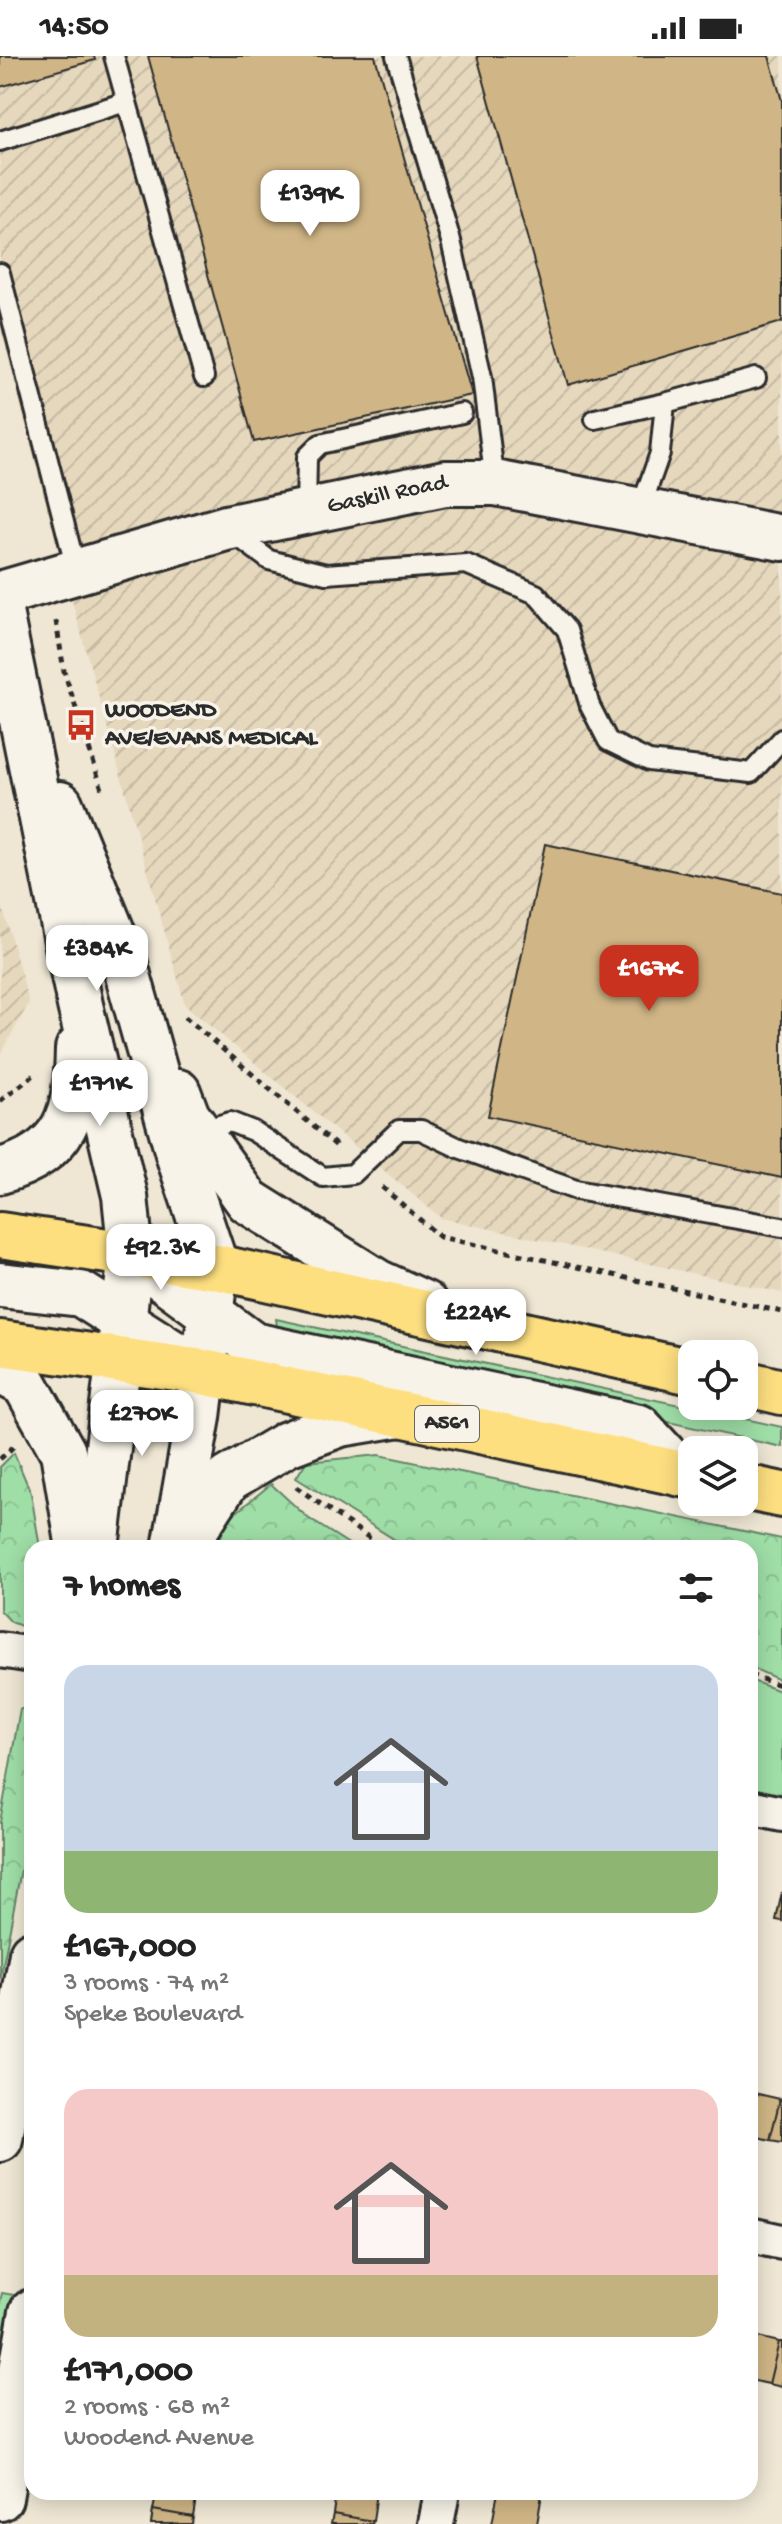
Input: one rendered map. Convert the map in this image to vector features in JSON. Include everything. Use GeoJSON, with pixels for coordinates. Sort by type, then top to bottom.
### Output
{"type":"FeatureCollection","features":[{"type":"Feature","properties":{"kind":"highway","name":"A561"},"geometry":{"type":"LineString","coordinates":[[0,1235],[216,1267],[678,1369]]}},
{"type":"Feature","properties":{"kind":"highway","name":"A561"},"geometry":{"type":"LineString","coordinates":[[0,1343],[120,1341],[203,1372],[678,1473]]}},
{"type":"Feature","properties":{"kind":"highway"},"geometry":{"type":"LineString","coordinates":[[758,1386],[782,1392]]}},
{"type":"Feature","properties":{"kind":"highway"},"geometry":{"type":"LineString","coordinates":[[758,1490],[782,1495]]}},
{"type":"Feature","properties":{"kind":"street","name":"Gaskill Road"},"geometry":{"type":"LineString","coordinates":[[0,594],[226,528],[445,483],[495,483],[782,538]]}},
{"type":"Feature","properties":{"kind":"street"},"geometry":{"type":"LineString","coordinates":[[0,612],[80,1005],[125,1196],[131,1255],[97,1540]]}},
{"type":"Feature","properties":{"kind":"street"},"geometry":{"type":"LineString","coordinates":[[20,703],[187,1116],[248,1201],[377,1282],[459,1320]]}},
{"type":"Feature","properties":{"kind":"street"},"geometry":{"type":"LineString","coordinates":[[124,961],[179,1157],[216,1267],[176,1540]]}},
{"type":"Feature","properties":{"kind":"street"},"geometry":{"type":"LineString","coordinates":[[0,1171],[29,1163],[61,1133],[77,1096],[80,1005]]}},
{"type":"Feature","properties":{"kind":"street","name":"A561"},"geometry":{"type":"LineString","coordinates":[[131,1255],[253,1345],[639,1427],[678,1466]]}},
{"type":"Feature","properties":{"kind":"street","name":"A561"},"geometry":{"type":"LineString","coordinates":[[0,1285],[81,1294],[120,1341]]}},
{"type":"Feature","properties":{"kind":"street"},"geometry":{"type":"LineString","coordinates":[[0,1371],[25,1384],[63,1452],[78,1540]]}},
{"type":"Feature","properties":{"kind":"street"},"geometry":{"type":"LineString","coordinates":[[189,1540],[228,1479],[287,1444],[340,1424],[403,1414]]}},
{"type":"Feature","properties":{"kind":"street"},"geometry":{"type":"LineString","coordinates":[[0,1650],[24,1654]]}},
{"type":"Feature","properties":{"kind":"street"},"geometry":{"type":"LineString","coordinates":[[758,1809],[782,1814]]}},
{"type":"Feature","properties":{"kind":"street"},"geometry":{"type":"LineString","coordinates":[[0,2139],[24,2009]]}},
{"type":"Feature","properties":{"kind":"street"},"geometry":{"type":"LineString","coordinates":[[758,2237],[782,2242]]}},
{"type":"Feature","properties":{"kind":"street"},"geometry":{"type":"LineString","coordinates":[[0,2498],[24,2358]]}},
{"type":"Feature","properties":{"kind":"street"},"geometry":{"type":"LineString","coordinates":[[436,2524],[440,2500]]}},
{"type":"Feature","properties":{"kind":"lane"},"geometry":{"type":"LineString","coordinates":[[114,56],[204,377]]}},
{"type":"Feature","properties":{"kind":"lane"},"geometry":{"type":"LineString","coordinates":[[396,56],[451,241],[482,377],[495,483]]}},
{"type":"Feature","properties":{"kind":"lane"},"geometry":{"type":"LineString","coordinates":[[0,141],[126,102]]}},
{"type":"Feature","properties":{"kind":"lane"},"geometry":{"type":"LineString","coordinates":[[0,273],[63,577]]}},
{"type":"Feature","properties":{"kind":"lane"},"geometry":{"type":"LineString","coordinates":[[595,419],[756,378]]}},
{"type":"Feature","properties":{"kind":"lane"},"geometry":{"type":"LineString","coordinates":[[640,510],[660,453],[665,403]]}},
{"type":"Feature","properties":{"kind":"lane"},"geometry":{"type":"LineString","coordinates":[[306,512],[307,457],[320,444],[462,413]]}},
{"type":"Feature","properties":{"kind":"lane"},"geometry":{"type":"LineString","coordinates":[[226,528],[269,560],[326,574],[466,564],[536,594],[567,630],[590,706],[608,741],[649,761],[751,773],[782,739]]}},
{"type":"Feature","properties":{"kind":"lane"},"geometry":{"type":"LineString","coordinates":[[199,1131],[230,1122],[253,1131],[323,1177],[353,1174],[399,1130],[421,1130],[459,1148],[576,1190],[782,1227]]}},
{"type":"Feature","properties":{"kind":"path"},"geometry":{"type":"LineString","coordinates":[[63,577],[64,671],[103,793]]}},
{"type":"Feature","properties":{"kind":"path"},"geometry":{"type":"LineString","coordinates":[[182,1015],[440,1237],[782,1312]]}},
{"type":"Feature","properties":{"kind":"path"},"geometry":{"type":"LineString","coordinates":[[289,1482],[372,1540]]}},
{"type":"Feature","properties":{"kind":"path"},"geometry":{"type":"LineString","coordinates":[[758,1678],[782,1686]]}},
{"type":"Feature","properties":{"kind":"shaded area"},"geometry":{"type":"Polygon","coordinates":[[[0,56],[782,56],[782,1293],[441,1218],[185,1005],[61,562],[0,325],[0,56]]]}},
{"type":"Feature","properties":{"kind":"shaded area"},"geometry":{"type":"Polygon","coordinates":[[[0,898],[29,1003],[0,1055],[0,898]]]}},
{"type":"Feature","properties":{"kind":"green space"},"geometry":{"type":"Polygon","coordinates":[[[276,1319],[678,1405],[678,1420],[749,1420],[782,1427],[782,1447],[758,1442],[758,1436],[732,1436],[278,1336],[276,1319]]]}},
{"type":"Feature","properties":{"kind":"green space"},"geometry":{"type":"Polygon","coordinates":[[[14,1453],[31,1493],[39,1540],[24,1540],[24,1627],[11,1622],[0,1610],[0,1467],[14,1453]]]}},
{"type":"Feature","properties":{"kind":"green space"},"geometry":{"type":"Polygon","coordinates":[[[379,1455],[782,1539],[782,1681],[758,1670],[758,1540],[395,1540],[296,1478],[306,1462],[379,1455]]]}},
{"type":"Feature","properties":{"kind":"green space"},"geometry":{"type":"Polygon","coordinates":[[[271,1484],[308,1518],[342,1540],[219,1540],[228,1519],[271,1484]]]}},
{"type":"Feature","properties":{"kind":"green space"},"geometry":{"type":"Polygon","coordinates":[[[758,1683],[782,1692],[782,1803],[758,1798],[758,1683]]]}},
{"type":"Feature","properties":{"kind":"green space"},"geometry":{"type":"Polygon","coordinates":[[[20,1709],[24,1709],[24,1854],[0,1981],[0,1822],[20,1709]]]}},
{"type":"Feature","properties":{"kind":"green space"},"geometry":{"type":"Polygon","coordinates":[[[2,2293],[20,2296],[0,2408],[0,2302],[2,2293]]]}},
{"type":"Feature","properties":{"kind":"building"},"geometry":{"type":"Polygon","coordinates":[[[0,56],[94,56],[95,60],[0,87],[0,56]]]}},
{"type":"Feature","properties":{"kind":"building"},"geometry":{"type":"Polygon","coordinates":[[[148,56],[375,56],[472,395],[254,442],[148,56]]]}},
{"type":"Feature","properties":{"kind":"building"},"geometry":{"type":"Polygon","coordinates":[[[477,56],[769,56],[782,101],[782,322],[568,385],[477,56]]]}},
{"type":"Feature","properties":{"kind":"building"},"geometry":{"type":"Polygon","coordinates":[[[545,844],[782,893],[782,1178],[488,1116],[545,844]]]}},
{"type":"Feature","properties":{"kind":"building"},"geometry":{"type":"Polygon","coordinates":[[[782,1892],[782,1921],[776,1920],[782,1892]]]}},
{"type":"Feature","properties":{"kind":"building"},"geometry":{"type":"Polygon","coordinates":[[[758,2094],[780,2099],[770,2140],[758,2137],[758,2094]]]}},
{"type":"Feature","properties":{"kind":"building"},"geometry":{"type":"Polygon","coordinates":[[[782,2100],[782,2142],[770,2140],[782,2100]]]}},
{"type":"Feature","properties":{"kind":"building"},"geometry":{"type":"Polygon","coordinates":[[[758,2337],[779,2342],[769,2384],[758,2382],[758,2337]]]}},
{"type":"Feature","properties":{"kind":"building"},"geometry":{"type":"Polygon","coordinates":[[[779,2342],[782,2342],[782,2387],[769,2384],[779,2342]]]}},
{"type":"Feature","properties":{"kind":"building"},"geometry":{"type":"Polygon","coordinates":[[[155,2500],[196,2500],[193,2517],[153,2510],[155,2500]]]}},
{"type":"Feature","properties":{"kind":"building"},"geometry":{"type":"Polygon","coordinates":[[[335,2500],[376,2500],[373,2521],[333,2514],[335,2500]]]}},
{"type":"Feature","properties":{"kind":"building"},"geometry":{"type":"Polygon","coordinates":[[[496,2500],[541,2500],[537,2524],[492,2524],[496,2500]]]}},
{"type":"Feature","properties":{"kind":"building"},"geometry":{"type":"Polygon","coordinates":[[[153,2510],[193,2517],[192,2524],[151,2524],[153,2510]]]}},
{"type":"Feature","properties":{"kind":"building"},"geometry":{"type":"Polygon","coordinates":[[[333,2514],[373,2521],[372,2524],[331,2524],[333,2514]]]}},
{"type":"Feature","properties":{"kind":"place","name":"WOODEND AVE/EVANS MEDICAL"},"geometry":{"type":"Point","coordinates":[81,725]}}]}
